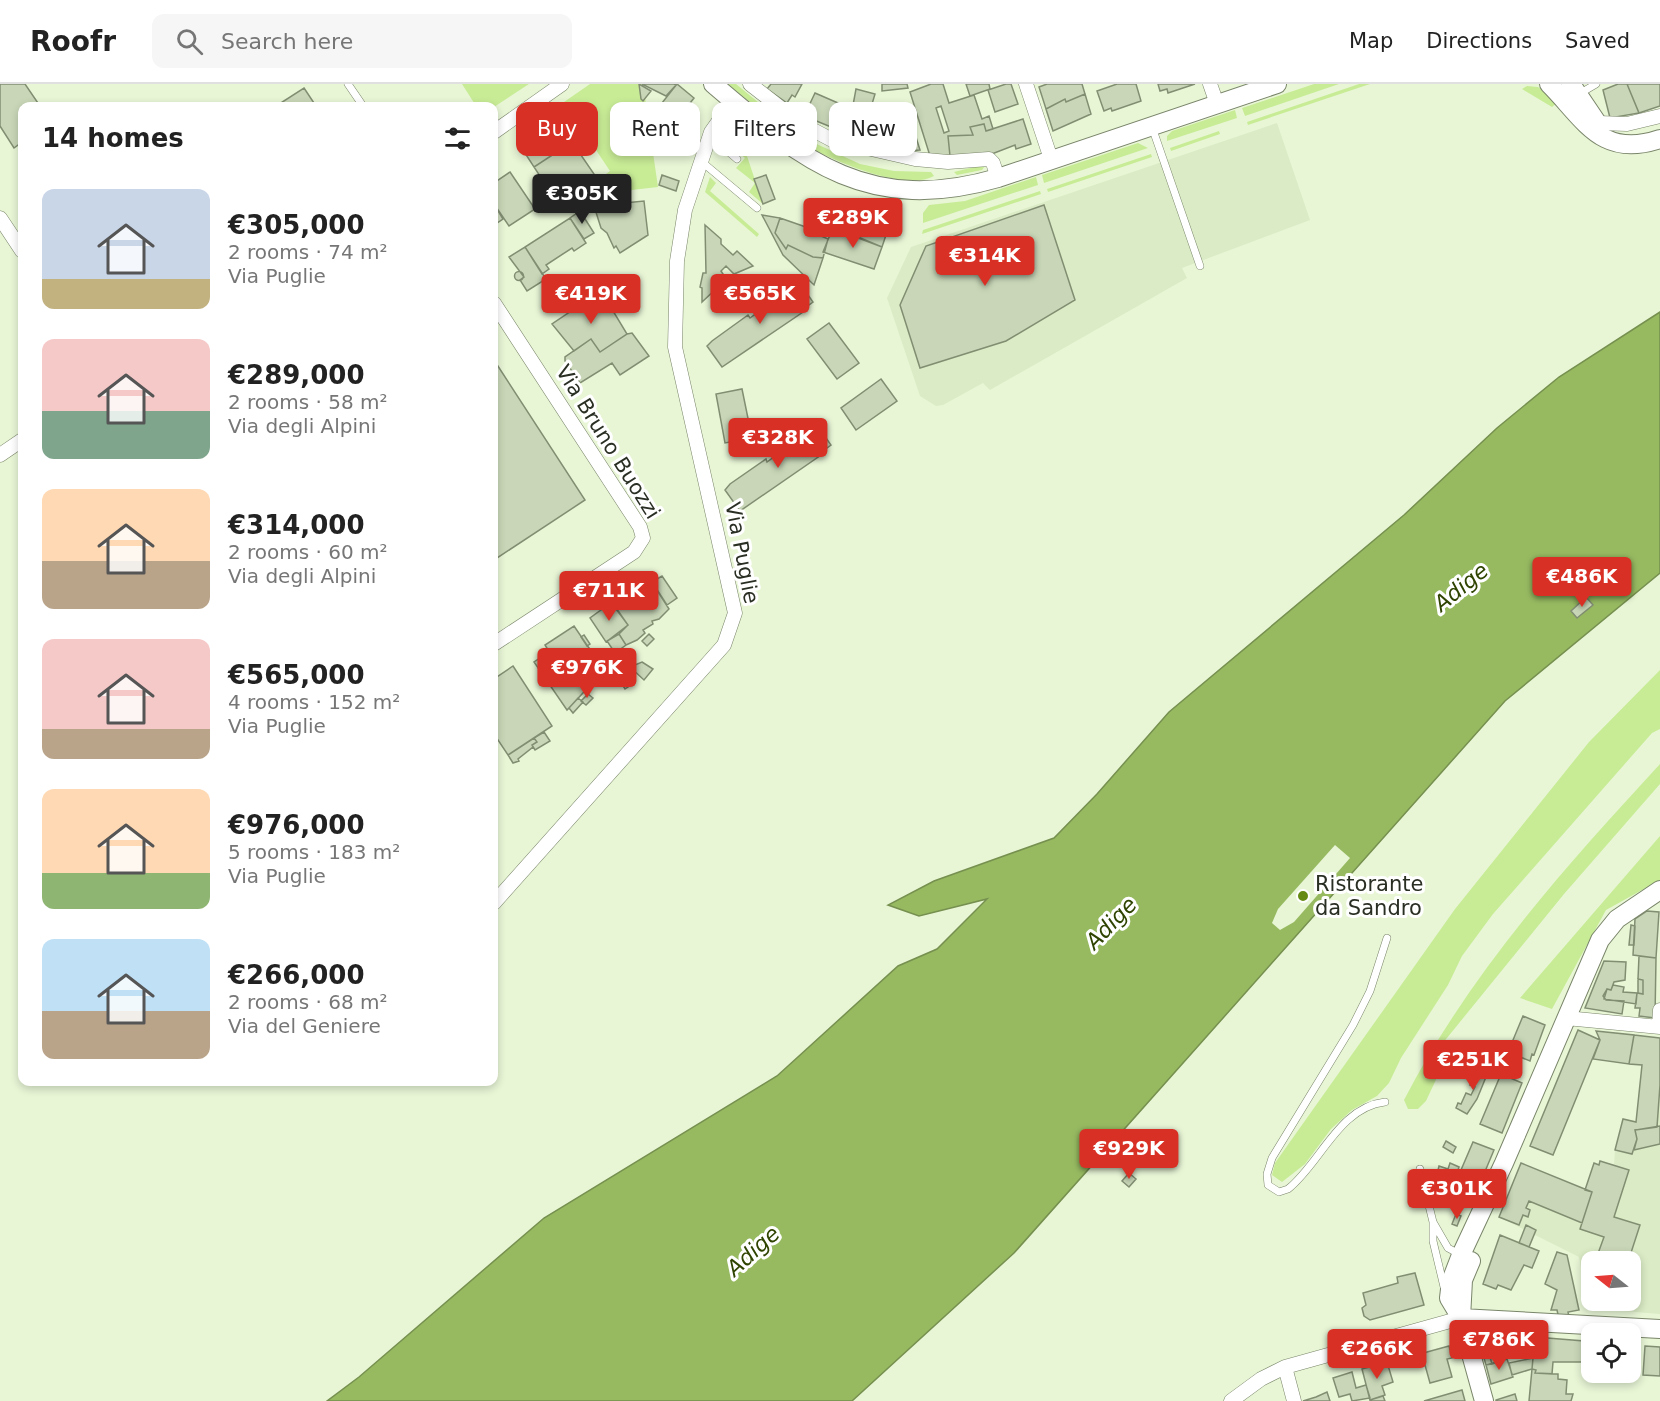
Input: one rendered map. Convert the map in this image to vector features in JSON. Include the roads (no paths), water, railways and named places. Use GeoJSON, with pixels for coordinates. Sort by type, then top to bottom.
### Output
{"type":"FeatureCollection","features":[{"type":"Feature","properties":{"kind":"street"},"geometry":{"type":"LineString","coordinates":[[498,129],[562,84]]}},
{"type":"Feature","properties":{"kind":"street"},"geometry":{"type":"LineString","coordinates":[[713,84],[787,145],[836,173],[887,187],[944,189],[998,178],[1277,84]]}},
{"type":"Feature","properties":{"kind":"street"},"geometry":{"type":"LineString","coordinates":[[750,84],[824,137],[900,157],[944,162],[989,159],[993,163],[998,178]]}},
{"type":"Feature","properties":{"kind":"street"},"geometry":{"type":"LineString","coordinates":[[1026,84],[1052,159]]}},
{"type":"Feature","properties":{"kind":"street"},"geometry":{"type":"LineString","coordinates":[[1210,84],[1217,104]]}},
{"type":"Feature","properties":{"kind":"street"},"geometry":{"type":"LineString","coordinates":[[1550,85],[1590,129],[1602,130],[1660,116]]}},
{"type":"Feature","properties":{"kind":"street"},"geometry":{"type":"LineString","coordinates":[[1574,90],[1602,130],[1631,147],[1660,139]]}},
{"type":"Feature","properties":{"kind":"street","name":"Via Puglie"},"geometry":{"type":"LineString","coordinates":[[498,899],[724,645],[735,613],[675,347],[677,261],[685,210],[710,136],[732,100]]}},
{"type":"Feature","properties":{"kind":"street"},"geometry":{"type":"LineString","coordinates":[[944,162],[944,189]]}},
{"type":"Feature","properties":{"kind":"street"},"geometry":{"type":"LineString","coordinates":[[0,218],[18,245]]}},
{"type":"Feature","properties":{"kind":"street","name":"Via Bruno Buozzi"},"geometry":{"type":"LineString","coordinates":[[498,309],[640,527],[643,538],[634,552],[498,642]]}},
{"type":"Feature","properties":{"kind":"street"},"geometry":{"type":"LineString","coordinates":[[0,455],[18,444]]}},
{"type":"Feature","properties":{"kind":"street"},"geometry":{"type":"LineString","coordinates":[[1484,1401],[1461,1318],[1449,1298],[1451,1281],[1600,940],[1626,912],[1660,890]]}},
{"type":"Feature","properties":{"kind":"street"},"geometry":{"type":"LineString","coordinates":[[1626,912],[1660,902]]}},
{"type":"Feature","properties":{"kind":"street"},"geometry":{"type":"LineString","coordinates":[[1566,1018],[1660,1027],[1660,1010]]}},
{"type":"Feature","properties":{"kind":"street"},"geometry":{"type":"LineString","coordinates":[[1461,1318],[1464,1280],[1482,1234],[1504,1163]]}},
{"type":"Feature","properties":{"kind":"street"},"geometry":{"type":"LineString","coordinates":[[1231,1401],[1268,1374],[1285,1367],[1461,1318],[1660,1329]]}},
{"type":"Feature","properties":{"kind":"street"},"geometry":{"type":"LineString","coordinates":[[1285,1367],[1294,1401]]}},
{"type":"Feature","properties":{"kind":"lane"},"geometry":{"type":"LineString","coordinates":[[348,84],[360,102]]}},
{"type":"Feature","properties":{"kind":"lane"},"geometry":{"type":"LineString","coordinates":[[1550,85],[1569,98],[1574,90],[1596,84]]}},
{"type":"Feature","properties":{"kind":"lane"},"geometry":{"type":"LineString","coordinates":[[1152,126],[1200,266]]}},
{"type":"Feature","properties":{"kind":"lane"},"geometry":{"type":"LineString","coordinates":[[710,136],[736,159]]}},
{"type":"Feature","properties":{"kind":"lane"},"geometry":{"type":"LineString","coordinates":[[701,161],[757,208]]}},
{"type":"Feature","properties":{"kind":"lane"},"geometry":{"type":"LineString","coordinates":[[1385,1102],[1368,1107],[1347,1122],[1288,1189],[1279,1192],[1268,1185],[1267,1174],[1272,1158],[1353,1025],[1370,991],[1387,938]]}},
{"type":"Feature","properties":{"kind":"lane"},"geometry":{"type":"LineString","coordinates":[[1420,1170],[1433,1222],[1433,1241],[1449,1298]]}},
{"type":"Feature","properties":{"kind":"lane"},"geometry":{"type":"LineString","coordinates":[[1433,1222],[1448,1248],[1461,1255]]}},
{"type":"Feature","properties":{"kind":"water","name":"Adige"},"geometry":{"type":"Polygon","coordinates":[[[1660,312],[1660,573],[1505,701],[1014,1253],[852,1401],[327,1401],[359,1377],[544,1218],[777,1076],[898,966],[937,949],[987,899],[919,916],[888,905],[934,881],[1054,838],[1097,794],[1169,712],[1404,515],[1497,428],[1559,377],[1660,312]]]}},
{"type":"Feature","properties":{"kind":"place","name":"Ristorante da Sandro"},"geometry":{"type":"Point","coordinates":[1303,896]}}]}
